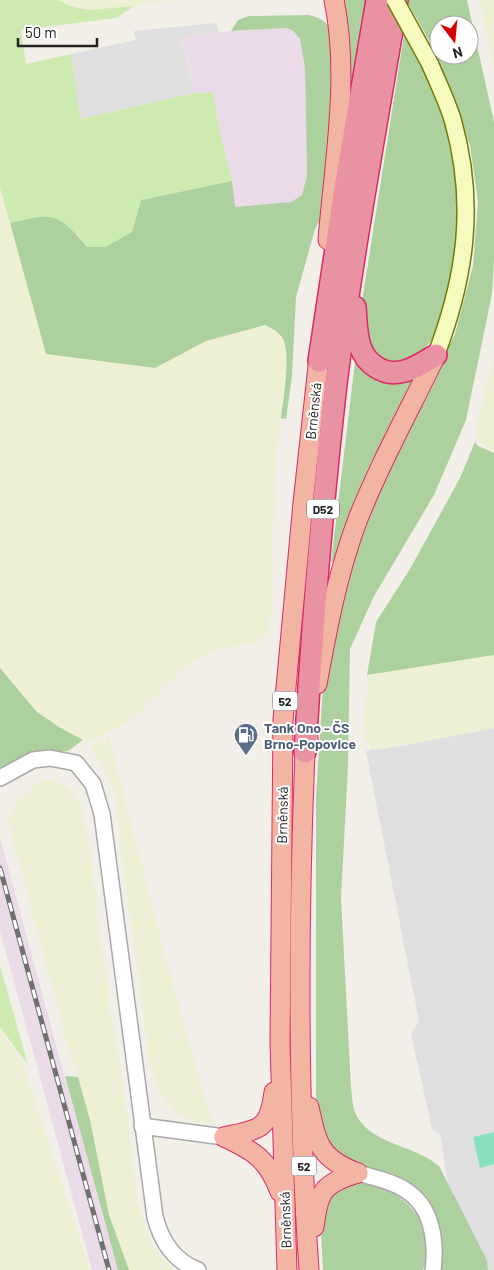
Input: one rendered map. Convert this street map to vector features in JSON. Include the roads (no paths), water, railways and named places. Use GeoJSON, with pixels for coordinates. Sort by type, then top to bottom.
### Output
{"type":"FeatureCollection","features":[{"type":"Feature","properties":{"kind":"highway","name":"Brněnská"},"geometry":{"type":"LineString","coordinates":[[287,1266],[280,1043],[283,720],[303,503],[319,361],[339,116],[339,46],[334,0]]}},
{"type":"Feature","properties":{"kind":"highway"},"geometry":{"type":"LineString","coordinates":[[319,361],[344,192],[377,0]]}},
{"type":"Feature","properties":{"kind":"highway","name":"D52"},"geometry":{"type":"LineString","coordinates":[[305,752],[310,659],[336,382],[352,268],[396,0]]}},
{"type":"Feature","properties":{"kind":"highway"},"geometry":{"type":"LineString","coordinates":[[352,268],[359,345],[370,364],[388,373],[404,372],[417,367],[436,355]]}},
{"type":"Feature","properties":{"kind":"highway","name":"Brněnská"},"geometry":{"type":"LineString","coordinates":[[309,1269],[299,1063],[300,892],[305,752],[327,629],[345,557],[357,523],[378,475],[436,355]]}},
{"type":"Feature","properties":{"kind":"highway"},"geometry":{"type":"LineString","coordinates":[[224,1137],[253,1131],[268,1119],[272,1109],[280,1043]]}},
{"type":"Feature","properties":{"kind":"highway"},"geometry":{"type":"LineString","coordinates":[[299,1063],[314,1127],[321,1146],[335,1163],[358,1173]]}},
{"type":"Feature","properties":{"kind":"highway"},"geometry":{"type":"LineString","coordinates":[[224,1137],[252,1152],[268,1165],[285,1205]]}},
{"type":"Feature","properties":{"kind":"highway"},"geometry":{"type":"LineString","coordinates":[[309,1269],[316,1214],[320,1198],[332,1182],[358,1173]]}},
{"type":"Feature","properties":{"kind":"main road"},"geometry":{"type":"LineString","coordinates":[[396,0],[430,64],[444,96],[459,145],[466,192],[467,212],[462,269],[453,308],[436,355]]}},
{"type":"Feature","properties":{"kind":"street"},"geometry":{"type":"LineString","coordinates":[[0,778],[34,760],[50,758],[76,763],[93,784],[102,814],[155,1217],[160,1232],[177,1257],[186,1265],[198,1270]]}},
{"type":"Feature","properties":{"kind":"street"},"geometry":{"type":"LineString","coordinates":[[142,1126],[224,1137]]}},
{"type":"Feature","properties":{"kind":"street"},"geometry":{"type":"LineString","coordinates":[[358,1173],[384,1179],[395,1184],[411,1193],[422,1204],[430,1220],[433,1234],[433,1270]]}},
{"type":"Feature","properties":{"kind":"railway"},"geometry":{"type":"LineString","coordinates":[[0,868],[109,1270]]}},
{"type":"Feature","properties":{"kind":"place","name":"Tank Ono - ČS Brno-Popovice"},"geometry":{"type":"Point","coordinates":[246,756]}}]}
